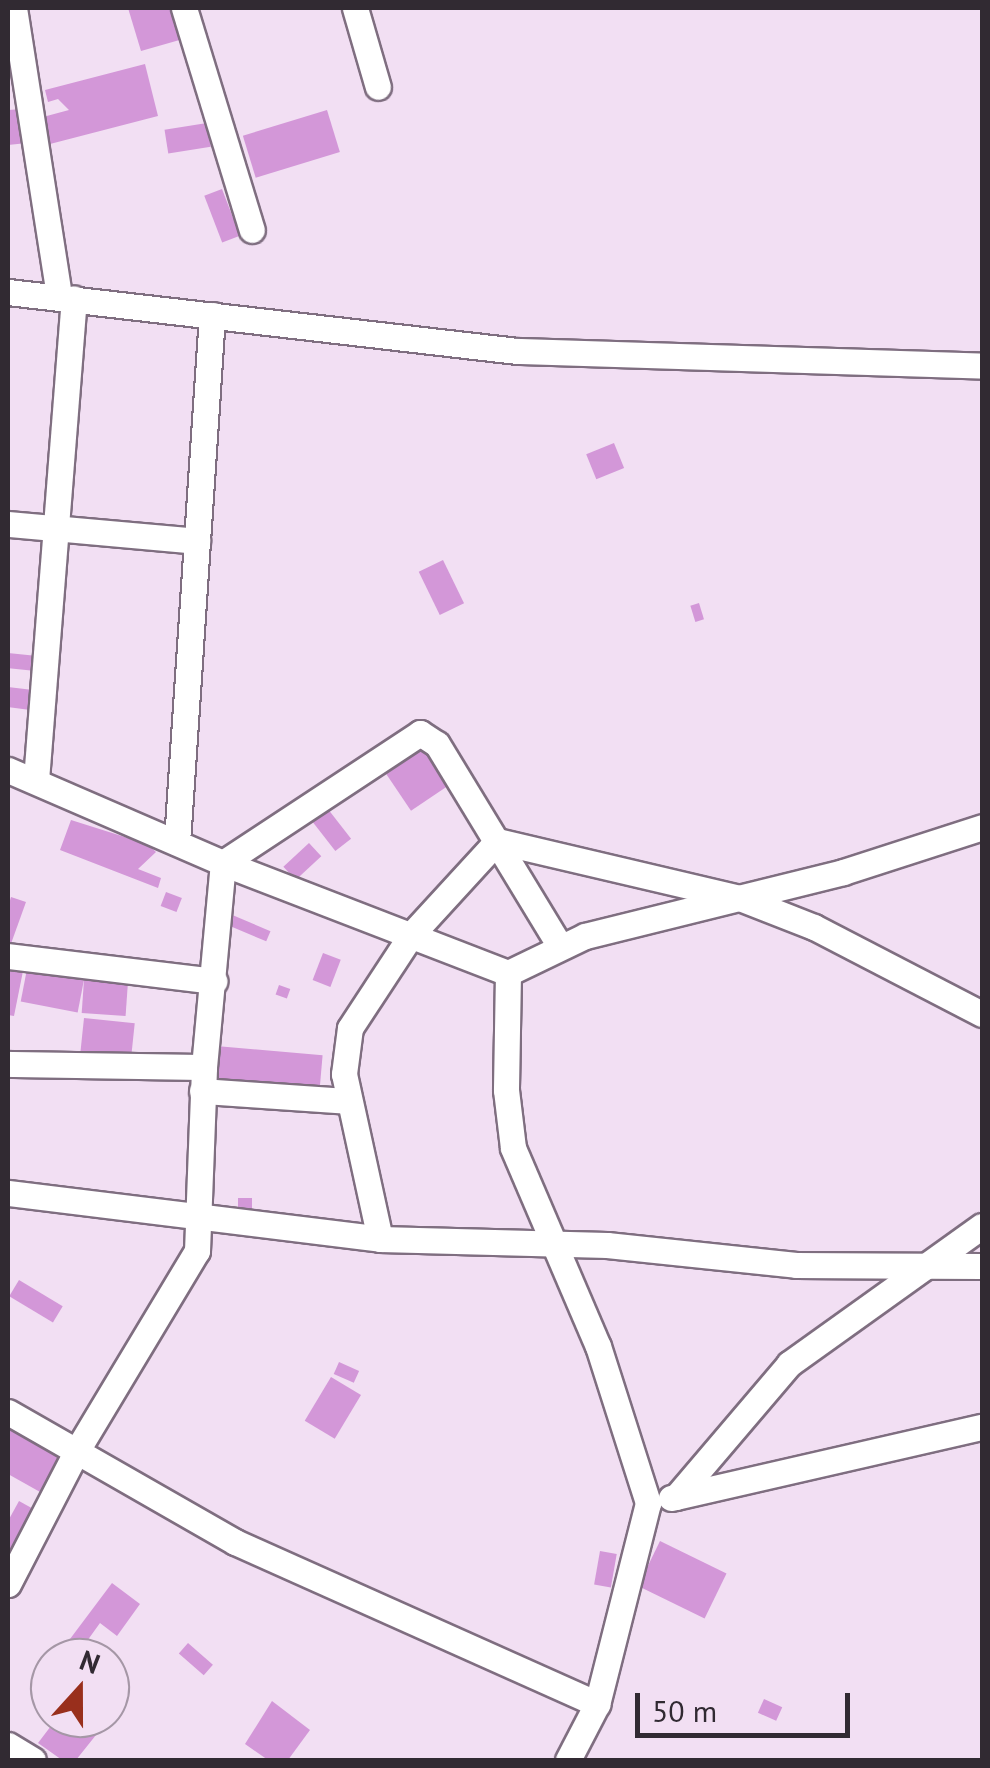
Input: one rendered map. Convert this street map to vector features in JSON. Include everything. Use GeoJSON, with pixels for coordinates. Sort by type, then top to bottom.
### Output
{"type":"FeatureCollection","features":[{"type":"Feature","properties":{"kind":"street"},"geometry":{"type":"LineString","coordinates":[[14,8],[66,298],[56,528],[36,780]]}},
{"type":"Feature","properties":{"kind":"street"},"geometry":{"type":"LineString","coordinates":[[184,8],[252,230]]}},
{"type":"Feature","properties":{"kind":"street"},"geometry":{"type":"LineString","coordinates":[[355,8],[378,87]]}},
{"type":"Feature","properties":{"kind":"street"},"geometry":{"type":"LineString","coordinates":[[8,292],[517,351],[982,366]]}},
{"type":"Feature","properties":{"kind":"street"},"geometry":{"type":"LineString","coordinates":[[177,842],[212,314]]}},
{"type":"Feature","properties":{"kind":"street"},"geometry":{"type":"LineString","coordinates":[[8,524],[197,541]]}},
{"type":"Feature","properties":{"kind":"street"},"geometry":{"type":"LineString","coordinates":[[222,863],[420,733],[437,744],[559,946]]}},
{"type":"Feature","properties":{"kind":"street"},"geometry":{"type":"LineString","coordinates":[[8,770],[222,863],[508,973],[559,946],[982,827]]}},
{"type":"Feature","properties":{"kind":"street"},"geometry":{"type":"LineString","coordinates":[[497,840],[740,898],[814,927],[982,1014]]}},
{"type":"Feature","properties":{"kind":"street"},"geometry":{"type":"LineString","coordinates":[[380,1239],[344,1074],[350,1028],[411,935],[497,840]]}},
{"type":"Feature","properties":{"kind":"street"},"geometry":{"type":"LineString","coordinates":[[8,1584],[76,1452],[196,1251],[202,1220],[203,1079],[222,863]]}},
{"type":"Feature","properties":{"kind":"street"},"geometry":{"type":"LineString","coordinates":[[8,956],[214,981]]}},
{"type":"Feature","properties":{"kind":"street"},"geometry":{"type":"LineString","coordinates":[[508,973],[508,1125],[634,1444],[648,1503],[597,1704],[568,1760]]}},
{"type":"Feature","properties":{"kind":"street"},"geometry":{"type":"LineString","coordinates":[[8,1064],[203,1079],[349,1102]]}},
{"type":"Feature","properties":{"kind":"street"},"geometry":{"type":"LineString","coordinates":[[8,1193],[380,1239],[557,1244],[796,1265],[982,1266]]}},
{"type":"Feature","properties":{"kind":"street"},"geometry":{"type":"LineString","coordinates":[[676,1498],[789,1364],[933,1265],[982,1226]]}},
{"type":"Feature","properties":{"kind":"street"},"geometry":{"type":"LineString","coordinates":[[8,1412],[236,1542],[597,1704]]}},
{"type":"Feature","properties":{"kind":"street"},"geometry":{"type":"LineString","coordinates":[[648,1503],[982,1426]]}},
{"type":"Feature","properties":{"kind":"street"},"geometry":{"type":"LineString","coordinates":[[8,1745],[33,1760]]}},
{"type":"Feature","properties":{"kind":"building"},"geometry":{"type":"Polygon","coordinates":[[[128,8],[174,8],[183,39],[141,51],[128,8]]]}},
{"type":"Feature","properties":{"kind":"building"},"geometry":{"type":"Polygon","coordinates":[[[145,64],[158,116],[50,144],[43,117],[69,110],[58,99],[48,102],[45,90],[145,64]]]}},
{"type":"Feature","properties":{"kind":"building"},"geometry":{"type":"Polygon","coordinates":[[[23,109],[27,143],[8,145],[8,110],[23,109]]]}},
{"type":"Feature","properties":{"kind":"building"},"geometry":{"type":"Polygon","coordinates":[[[327,110],[340,152],[256,178],[243,136],[327,110]]]}},
{"type":"Feature","properties":{"kind":"building"},"geometry":{"type":"Polygon","coordinates":[[[207,123],[211,147],[168,153],[165,130],[207,123]]]}},
{"type":"Feature","properties":{"kind":"building"},"geometry":{"type":"Polygon","coordinates":[[[222,189],[240,236],[222,242],[204,196],[222,189]]]}},
{"type":"Feature","properties":{"kind":"building"},"geometry":{"type":"Polygon","coordinates":[[[614,443],[624,468],[596,479],[586,454],[614,443]]]}},
{"type":"Feature","properties":{"kind":"building"},"geometry":{"type":"Polygon","coordinates":[[[443,560],[464,603],[440,615],[419,572],[443,560]]]}},
{"type":"Feature","properties":{"kind":"building"},"geometry":{"type":"Polygon","coordinates":[[[699,603],[704,619],[695,622],[690,606],[699,603]]]}},
{"type":"Feature","properties":{"kind":"building"},"geometry":{"type":"Polygon","coordinates":[[[8,653],[35,656],[33,671],[8,668],[8,653]]]}},
{"type":"Feature","properties":{"kind":"building"},"geometry":{"type":"Polygon","coordinates":[[[8,687],[31,690],[28,710],[8,707],[8,687]]]}},
{"type":"Feature","properties":{"kind":"building"},"geometry":{"type":"Polygon","coordinates":[[[422,743],[450,784],[411,811],[383,769],[422,743]]]}},
{"type":"Feature","properties":{"kind":"building"},"geometry":{"type":"Polygon","coordinates":[[[324,804],[351,839],[335,851],[308,816],[324,804]]]}},
{"type":"Feature","properties":{"kind":"building"},"geometry":{"type":"Polygon","coordinates":[[[71,820],[147,844],[156,852],[138,869],[161,878],[158,888],[60,850],[71,820]]]}},
{"type":"Feature","properties":{"kind":"building"},"geometry":{"type":"Polygon","coordinates":[[[309,843],[321,856],[296,880],[283,867],[309,843]]]}},
{"type":"Feature","properties":{"kind":"building"},"geometry":{"type":"Polygon","coordinates":[[[166,892],[182,898],[176,912],[161,906],[166,892]]]}},
{"type":"Feature","properties":{"kind":"building"},"geometry":{"type":"Polygon","coordinates":[[[11,897],[26,902],[8,952],[8,907],[11,897]]]}},
{"type":"Feature","properties":{"kind":"building"},"geometry":{"type":"Polygon","coordinates":[[[230,914],[271,931],[266,941],[226,924],[230,914]]]}},
{"type":"Feature","properties":{"kind":"building"},"geometry":{"type":"Polygon","coordinates":[[[323,953],[341,960],[330,987],[313,980],[323,953]]]}},
{"type":"Feature","properties":{"kind":"building"},"geometry":{"type":"Polygon","coordinates":[[[8,962],[24,966],[14,1016],[8,1015],[8,962]]]}},
{"type":"Feature","properties":{"kind":"building"},"geometry":{"type":"Polygon","coordinates":[[[27,969],[84,980],[78,1012],[21,1001],[27,969]]]}},
{"type":"Feature","properties":{"kind":"building"},"geometry":{"type":"Polygon","coordinates":[[[84,980],[128,983],[126,1016],[82,1013],[84,980]]]}},
{"type":"Feature","properties":{"kind":"building"},"geometry":{"type":"Polygon","coordinates":[[[279,985],[290,989],[287,999],[276,994],[279,985]]]}},
{"type":"Feature","properties":{"kind":"building"},"geometry":{"type":"Polygon","coordinates":[[[84,1018],[135,1023],[130,1065],[80,1060],[84,1018]]]}},
{"type":"Feature","properties":{"kind":"building"},"geometry":{"type":"Polygon","coordinates":[[[216,1046],[323,1055],[319,1098],[212,1089],[216,1046]]]}},
{"type":"Feature","properties":{"kind":"building"},"geometry":{"type":"Polygon","coordinates":[[[238,1198],[252,1198],[252,1216],[238,1216],[238,1198]]]}},
{"type":"Feature","properties":{"kind":"building"},"geometry":{"type":"Polygon","coordinates":[[[19,1280],[63,1306],[53,1323],[9,1296],[19,1280]]]}},
{"type":"Feature","properties":{"kind":"building"},"geometry":{"type":"Polygon","coordinates":[[[339,1362],[359,1371],[354,1383],[334,1374],[339,1362]]]}},
{"type":"Feature","properties":{"kind":"building"},"geometry":{"type":"Polygon","coordinates":[[[331,1377],[361,1395],[335,1439],[305,1421],[331,1377]]]}},
{"type":"Feature","properties":{"kind":"building"},"geometry":{"type":"Polygon","coordinates":[[[8,1425],[69,1459],[49,1497],[8,1474],[8,1425]]]}},
{"type":"Feature","properties":{"kind":"building"},"geometry":{"type":"Polygon","coordinates":[[[19,1501],[37,1511],[8,1561],[8,1521],[19,1501]]]}},
{"type":"Feature","properties":{"kind":"building"},"geometry":{"type":"Polygon","coordinates":[[[660,1541],[727,1573],[705,1618],[638,1586],[660,1541]]]}},
{"type":"Feature","properties":{"kind":"building"},"geometry":{"type":"Polygon","coordinates":[[[600,1551],[617,1554],[611,1587],[594,1584],[600,1551]]]}},
{"type":"Feature","properties":{"kind":"building"},"geometry":{"type":"Polygon","coordinates":[[[112,1583],[140,1604],[117,1636],[100,1623],[89,1638],[71,1638],[112,1583]]]}},
{"type":"Feature","properties":{"kind":"building"},"geometry":{"type":"Polygon","coordinates":[[[188,1643],[213,1665],[204,1675],[179,1654],[188,1643]]]}},
{"type":"Feature","properties":{"kind":"building"},"geometry":{"type":"Polygon","coordinates":[[[764,1699],[782,1707],[776,1721],[758,1713],[764,1699]]]}},
{"type":"Feature","properties":{"kind":"building"},"geometry":{"type":"Polygon","coordinates":[[[272,1701],[310,1730],[288,1760],[268,1760],[245,1744],[272,1701]]]}},
{"type":"Feature","properties":{"kind":"building"},"geometry":{"type":"Polygon","coordinates":[[[42,1738],[94,1738],[76,1760],[62,1760],[38,1743],[42,1738]]]}}]}
